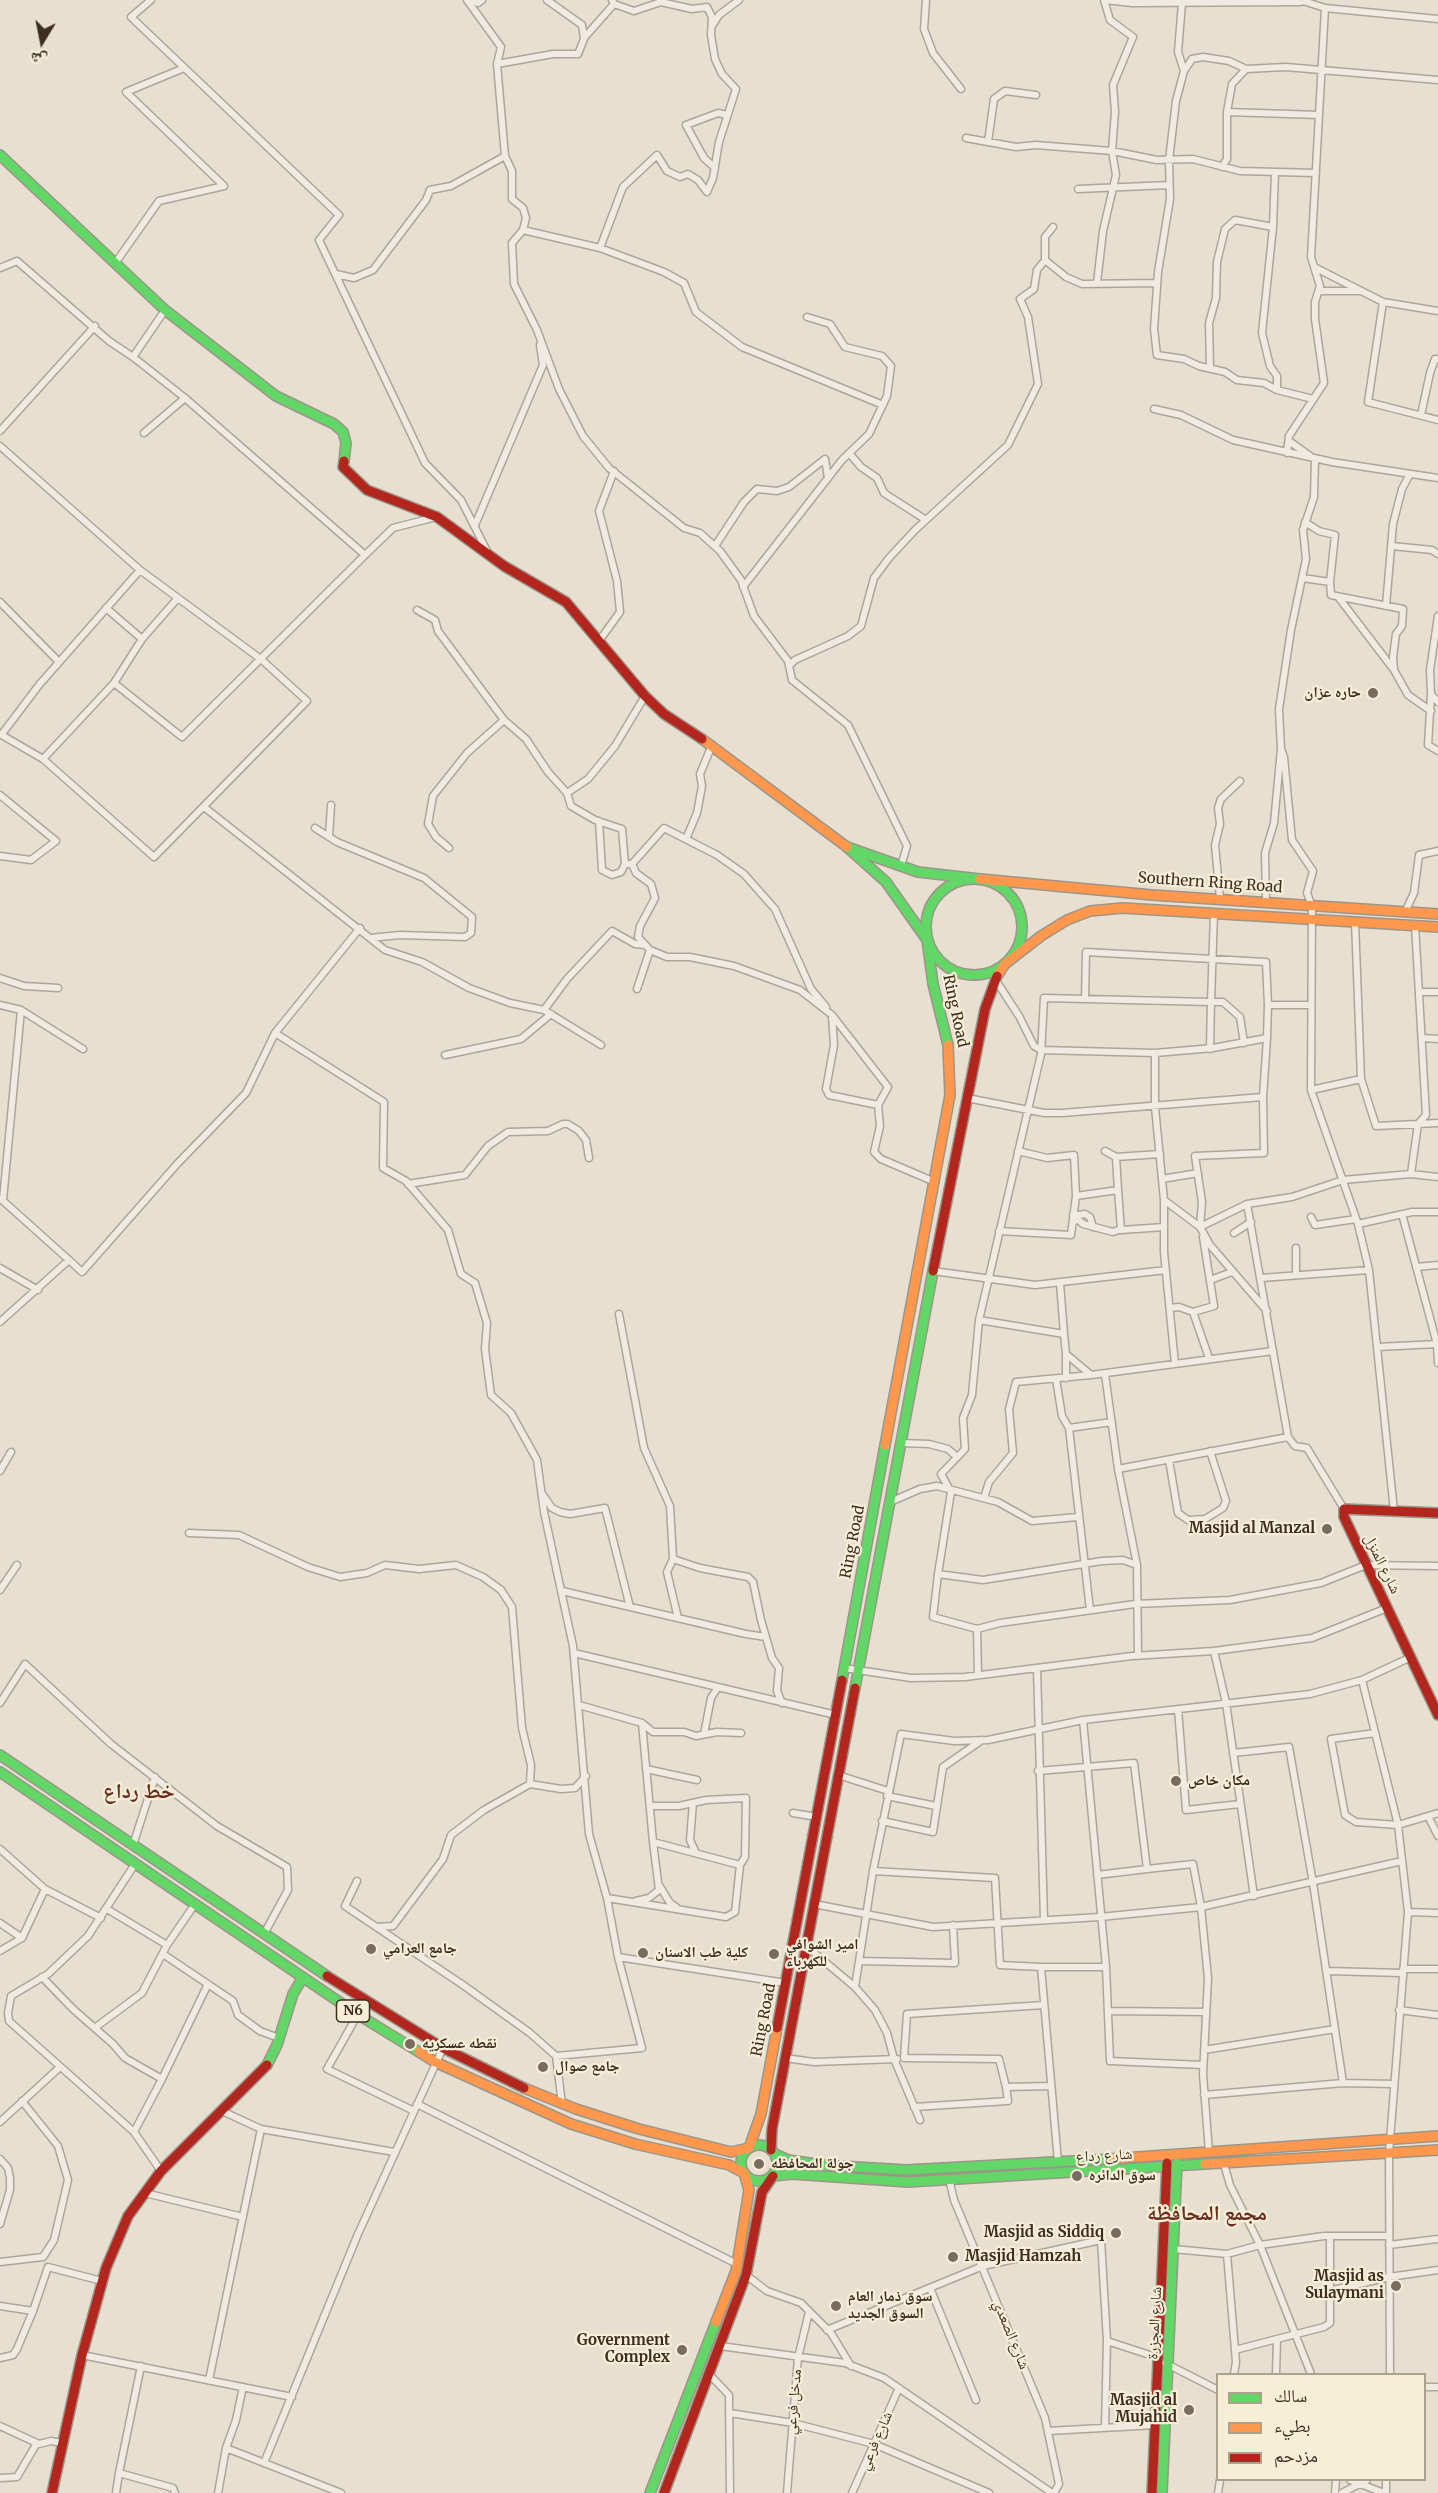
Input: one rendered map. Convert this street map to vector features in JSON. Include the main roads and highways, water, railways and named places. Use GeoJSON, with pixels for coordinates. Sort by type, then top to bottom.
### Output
{"type":"FeatureCollection","features":[{"type":"Feature","properties":{"kind":"main road"},"geometry":{"type":"LineString","coordinates":[[0,155],[165,310],[276,396],[334,424],[343,432],[346,443],[343,467],[356,482],[368,490],[437,517],[488,553],[566,602],[645,696],[664,714],[712,745],[847,847],[886,882],[927,940],[933,955],[945,966],[959,973],[975,975],[991,972],[1005,964],[1016,952],[1021,937],[1022,921],[1018,906],[1002,888],[981,879],[918,872],[847,847]]}},
{"type":"Feature","properties":{"kind":"main road"},"geometry":{"type":"LineString","coordinates":[[927,940],[925,924],[928,908],[937,895],[949,885],[964,879],[981,879]]}},
{"type":"Feature","properties":{"kind":"main road","name":"Southern Ring Road"},"geometry":{"type":"LineString","coordinates":[[981,879],[1266,903],[1438,914]]}},
{"type":"Feature","properties":{"kind":"main road","name":"Southern Ring Road"},"geometry":{"type":"LineString","coordinates":[[1005,964],[1067,920],[1090,911],[1123,908],[1438,927]]}},
{"type":"Feature","properties":{"kind":"main road","name":"Ring Road"},"geometry":{"type":"LineString","coordinates":[[749,2148],[761,2114],[950,1095],[951,1066],[948,1042],[933,984],[927,940]]}},
{"type":"Feature","properties":{"kind":"main road","name":"Ring Road"},"geometry":{"type":"LineString","coordinates":[[773,2152],[772,2129],[785,2058],[984,1009],[996,979],[1005,964]]}},
{"type":"Feature","properties":{"kind":"main road","name":"شارع المنزل"},"geometry":{"type":"LineString","coordinates":[[1438,1513],[1344,1509],[1344,1517],[1438,1715]]}},
{"type":"Feature","properties":{"kind":"main road","name":"N6"},"geometry":{"type":"LineString","coordinates":[[0,1755],[365,2002],[442,2048],[562,2104],[674,2138],[732,2152],[749,2148]]}},
{"type":"Feature","properties":{"kind":"main road","name":"N6"},"geometry":{"type":"LineString","coordinates":[[0,1772],[358,2014],[435,2062],[571,2124],[729,2165],[744,2173]]}},
{"type":"Feature","properties":{"kind":"main road"},"geometry":{"type":"LineString","coordinates":[[14,1782],[25,1772]]}},
{"type":"Feature","properties":{"kind":"main road"},"geometry":{"type":"LineString","coordinates":[[817,1815],[831,1816]]}},
{"type":"Feature","properties":{"kind":"main road"},"geometry":{"type":"LineString","coordinates":[[52,2493],[82,2355],[102,2281],[128,2216],[161,2171],[264,2070],[279,2038],[293,1994],[303,1977]]}},
{"type":"Feature","properties":{"kind":"main road"},"geometry":{"type":"LineString","coordinates":[[358,2014],[365,2002]]}},
{"type":"Feature","properties":{"kind":"main road","name":"شارع رداع"},"geometry":{"type":"LineString","coordinates":[[773,2152],[788,2160],[823,2165],[906,2170],[1438,2136]]}},
{"type":"Feature","properties":{"kind":"main road"},"geometry":{"type":"LineString","coordinates":[[672,2152],[674,2138]]}},
{"type":"Feature","properties":{"kind":"main road"},"geometry":{"type":"LineString","coordinates":[[650,2493],[722,2310],[737,2264],[749,2190],[741,2163],[749,2148],[760,2145],[773,2152],[777,2165],[773,2176],[762,2192],[747,2275],[664,2493]]}},
{"type":"Feature","properties":{"kind":"main road","name":"شارع رداع"},"geometry":{"type":"LineString","coordinates":[[773,2176],[792,2174],[908,2182],[1438,2150]]}},
{"type":"Feature","properties":{"kind":"main road","name":"شارع المجزرة"},"geometry":{"type":"LineString","coordinates":[[1152,2493],[1156,2425],[1173,2249],[1172,2154]]}},
{"type":"Feature","properties":{"kind":"main road","name":"شارع المجزرة"},"geometry":{"type":"LineString","coordinates":[[1162,2493],[1162,2361],[1172,2167]]}},
{"type":"Feature","properties":{"kind":"main road"},"geometry":{"type":"LineString","coordinates":[[744,2173],[758,2181],[773,2176]]}},
{"type":"Feature","properties":{"kind":"main road"},"geometry":{"type":"LineString","coordinates":[[722,2310],[732,2314]]}},
{"type":"Feature","properties":{"kind":"place","name":"حاره عزان"},"geometry":{"type":"Point","coordinates":[1373,693]}},
{"type":"Feature","properties":{"kind":"place","name":"Masjid al Manzal"},"geometry":{"type":"Point","coordinates":[1327,1529]}},
{"type":"Feature","properties":{"kind":"place","name":"مكان خاص"},"geometry":{"type":"Point","coordinates":[1176,1781]}},
{"type":"Feature","properties":{"kind":"place","name":"جامع العرامي"},"geometry":{"type":"Point","coordinates":[371,1949]}},
{"type":"Feature","properties":{"kind":"place","name":"كلية طب الاسنان"},"geometry":{"type":"Point","coordinates":[643,1953]}},
{"type":"Feature","properties":{"kind":"place","name":"امير الشوافي للكهرباء"},"geometry":{"type":"Point","coordinates":[774,1954]}},
{"type":"Feature","properties":{"kind":"place","name":"نقطه عسكريه"},"geometry":{"type":"Point","coordinates":[410,2044]}},
{"type":"Feature","properties":{"kind":"place","name":"جامع صوال"},"geometry":{"type":"Point","coordinates":[543,2067]}},
{"type":"Feature","properties":{"kind":"place","name":"جولة المحافظه"},"geometry":{"type":"Point","coordinates":[759,2164]}},
{"type":"Feature","properties":{"kind":"place","name":"سوق الدائره"},"geometry":{"type":"Point","coordinates":[1077,2176]}},
{"type":"Feature","properties":{"kind":"place","name":"Masjid as Siddiq"},"geometry":{"type":"Point","coordinates":[1116,2233]}},
{"type":"Feature","properties":{"kind":"place","name":"Masjid Hamzah"},"geometry":{"type":"Point","coordinates":[953,2257]}},
{"type":"Feature","properties":{"kind":"place","name":"Masjid as Sulaymani"},"geometry":{"type":"Point","coordinates":[1396,2286]}},
{"type":"Feature","properties":{"kind":"place","name":"سوق ذمار العام السوق الجديد"},"geometry":{"type":"Point","coordinates":[836,2306]}},
{"type":"Feature","properties":{"kind":"place","name":"Government Complex"},"geometry":{"type":"Point","coordinates":[682,2350]}},
{"type":"Feature","properties":{"kind":"place","name":"Masjid al Mujahid"},"geometry":{"type":"Point","coordinates":[1189,2410]}},
{"type":"Feature","properties":{"kind":"district","name":"خط رداع"},"geometry":{"type":"Point","coordinates":[139,1792]}},
{"type":"Feature","properties":{"kind":"district","name":"مجمع المحافظة"},"geometry":{"type":"Point","coordinates":[1207,2214]}}]}
